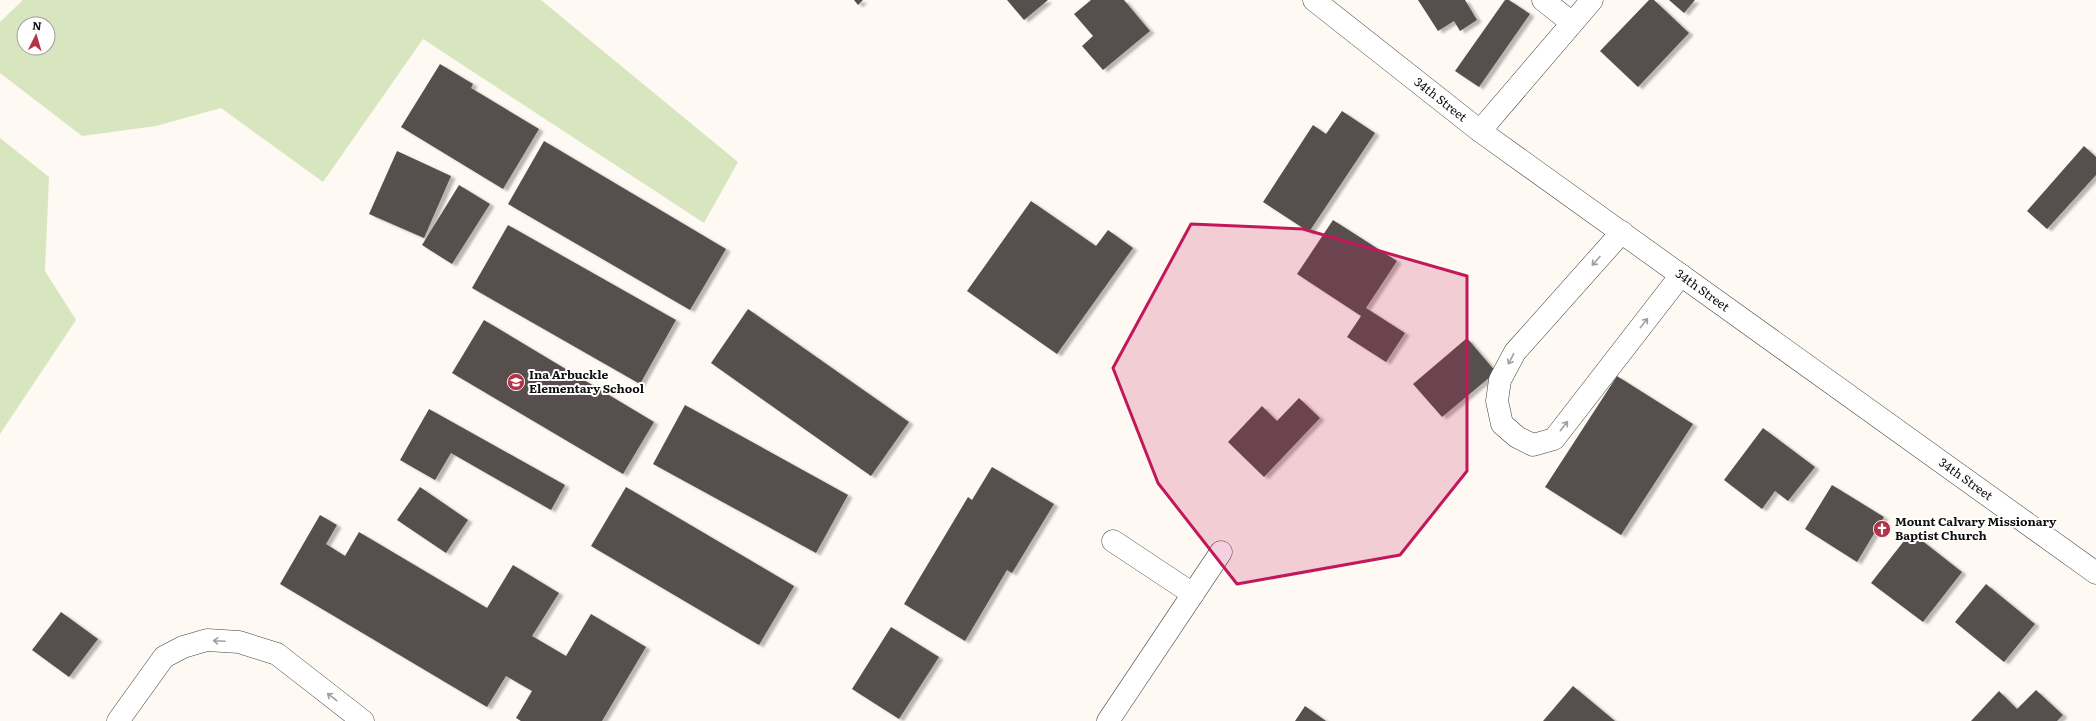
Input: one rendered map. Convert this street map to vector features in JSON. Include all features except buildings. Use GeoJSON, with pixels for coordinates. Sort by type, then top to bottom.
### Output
{"type":"FeatureCollection","features":[{"type":"Feature","properties":{"kind":"street","name":"34th Street"},"geometry":{"type":"LineString","coordinates":[[1314,0],[1480,131],[2096,573]]}},
{"type":"Feature","properties":{"kind":"street"},"geometry":{"type":"LineString","coordinates":[[1543,0],[1571,22]]}},
{"type":"Feature","properties":{"kind":"street"},"geometry":{"type":"LineString","coordinates":[[1480,131],[1571,22],[1592,0]]}},
{"type":"Feature","properties":{"kind":"street"},"geometry":{"type":"LineString","coordinates":[[1622,232],[1515,352],[1500,380],[1497,401],[1502,424],[1517,437],[1533,445],[1554,439],[1681,275]]}},
{"type":"Feature","properties":{"kind":"street"},"geometry":{"type":"LineString","coordinates":[[1113,541],[1193,594]]}},
{"type":"Feature","properties":{"kind":"street"},"geometry":{"type":"LineString","coordinates":[[1108,721],[1221,552]]}},
{"type":"Feature","properties":{"kind":"street"},"geometry":{"type":"LineString","coordinates":[[118,721],[164,657],[184,647],[207,640],[239,642],[277,654],[363,721]]}},
{"type":"Feature","properties":{"kind":"highlighted area"},"geometry":{"type":"Polygon","coordinates":[[[1191,224],[1303,229],[1467,276],[1467,471],[1400,555],[1237,584],[1158,483],[1113,368],[1191,224]]]}},
{"type":"Feature","properties":{"kind":"green space"},"geometry":{"type":"Polygon","coordinates":[[[23,0],[541,0],[738,162],[704,223],[423,39],[323,182],[221,108],[156,126],[82,136],[0,73],[0,22],[23,0]]]}},
{"type":"Feature","properties":{"kind":"green space"},"geometry":{"type":"Polygon","coordinates":[[[0,138],[49,177],[45,271],[76,320],[0,434],[0,138]]]}},
{"type":"Feature","properties":{"kind":"place","name":"Ina Arbuckle Elementary School"},"geometry":{"type":"Point","coordinates":[516,382]}},
{"type":"Feature","properties":{"kind":"place","name":"Mount Calvary Missionary Baptist Church"},"geometry":{"type":"Point","coordinates":[1882,529]}}]}
